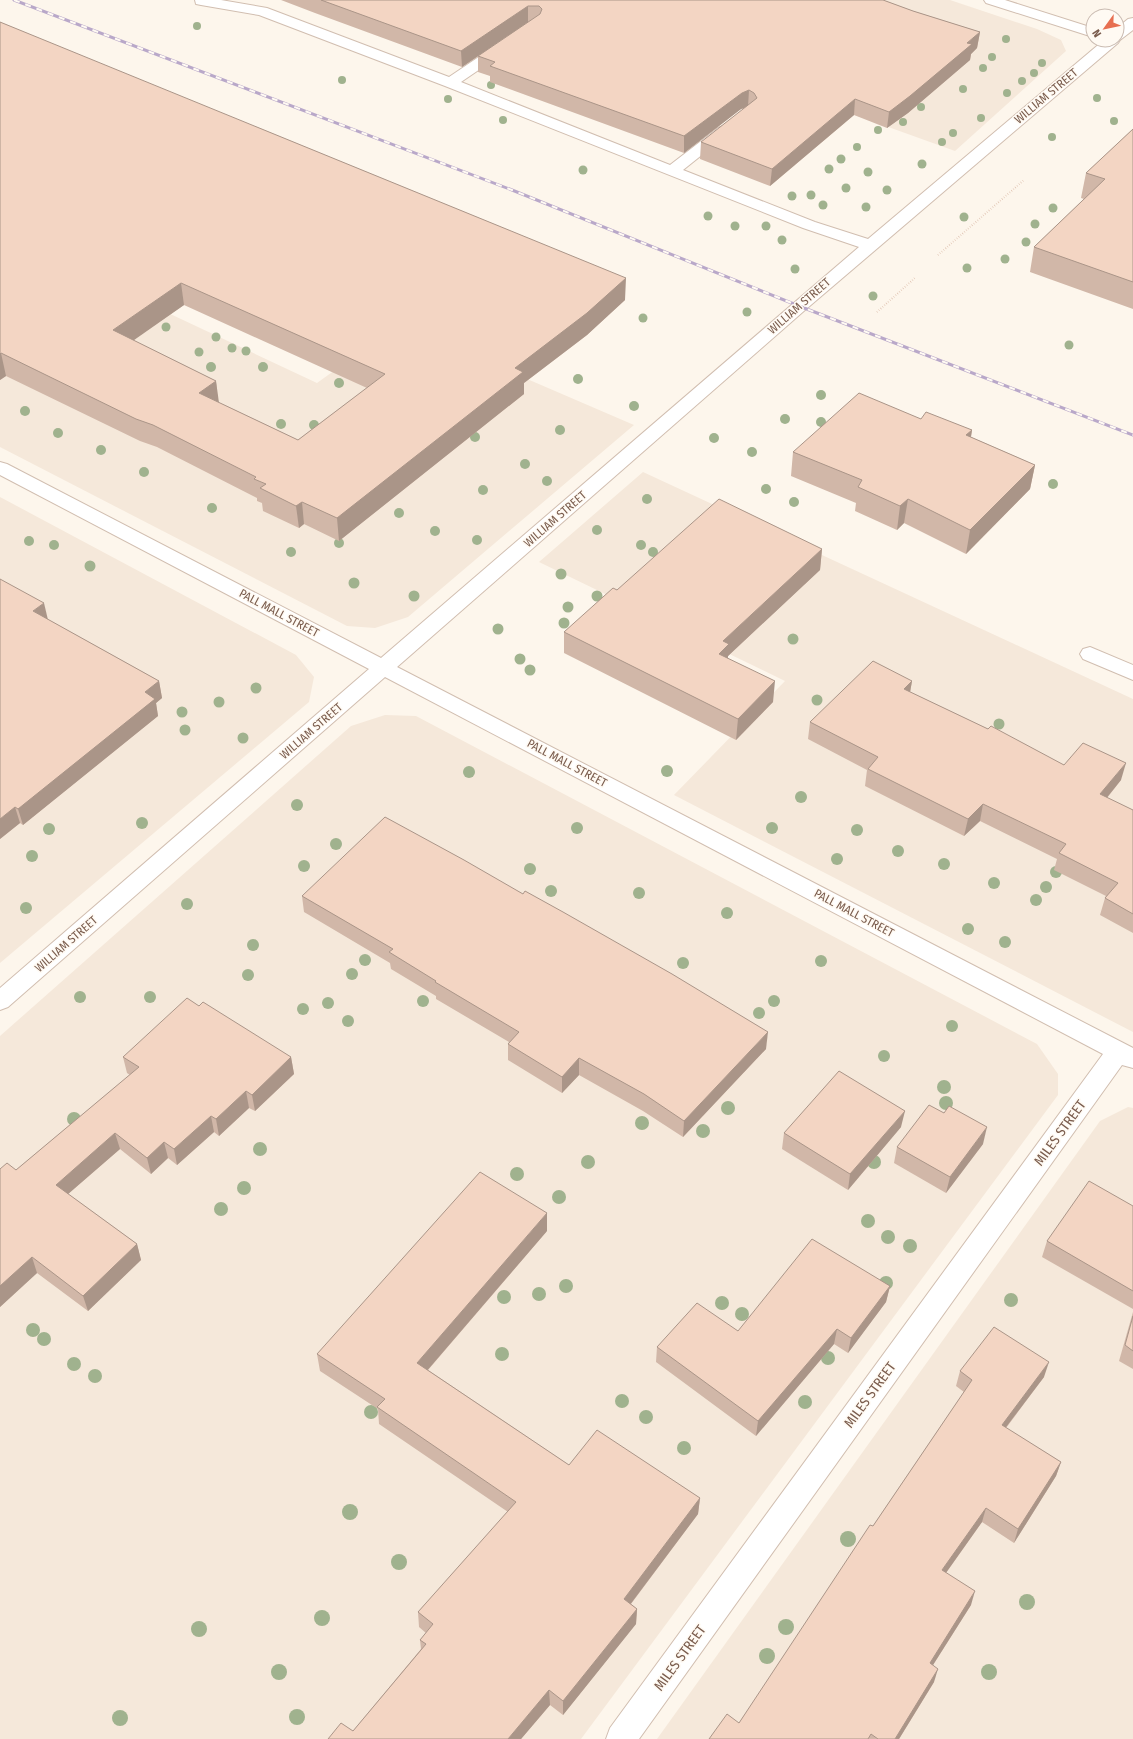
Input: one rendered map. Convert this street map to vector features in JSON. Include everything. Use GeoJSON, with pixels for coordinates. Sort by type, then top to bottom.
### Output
{"type":"FeatureCollection","features":[{"type":"Feature","properties":{"kind":"street"},"geometry":{"type":"LineString","coordinates":[[247,8],[261,0]]}},
{"type":"Feature","properties":{"kind":"street"},"geometry":{"type":"LineString","coordinates":[[991,0],[1085,30]]}},
{"type":"Feature","properties":{"kind":"street"},"geometry":{"type":"LineString","coordinates":[[201,1],[262,11],[450,83],[809,225],[870,245]]}},
{"type":"Feature","properties":{"kind":"street","name":"WILLIAM STREET"},"geometry":{"type":"LineString","coordinates":[[1125,32],[1133,22]]}},
{"type":"Feature","properties":{"kind":"street"},"geometry":{"type":"LineString","coordinates":[[450,83],[515,39]]}},
{"type":"Feature","properties":{"kind":"street","name":"WILLIAM STREET"},"geometry":{"type":"LineString","coordinates":[[0,1001],[870,245],[1108,48]]}},
{"type":"Feature","properties":{"kind":"street"},"geometry":{"type":"LineString","coordinates":[[672,171],[734,123]]}},
{"type":"Feature","properties":{"kind":"street","name":"PALL MALL STREET"},"geometry":{"type":"LineString","coordinates":[[0,468],[1126,1055]]}},
{"type":"Feature","properties":{"kind":"street"},"geometry":{"type":"LineString","coordinates":[[1090,654],[1133,673]]}},
{"type":"Feature","properties":{"kind":"street","name":"MILES STREET"},"geometry":{"type":"LineString","coordinates":[[620,1739],[1126,1055]]}},
{"type":"Feature","properties":{"kind":"path"},"geometry":{"type":"LineString","coordinates":[[938,255],[1024,180]]}},
{"type":"Feature","properties":{"kind":"path"},"geometry":{"type":"LineString","coordinates":[[877,312],[916,277]]}},
{"type":"Feature","properties":{"kind":"shaded area"},"geometry":{"type":"Polygon","coordinates":[[[535,0],[950,0],[1037,29],[1061,40],[1066,51],[955,151],[535,0]]]}},
{"type":"Feature","properties":{"kind":"shaded area"},"geometry":{"type":"Polygon","coordinates":[[[0,234],[317,383],[399,324],[634,425],[408,617],[375,628],[347,626],[0,447],[0,234]]]}},
{"type":"Feature","properties":{"kind":"shaded area"},"geometry":{"type":"Polygon","coordinates":[[[643,472],[1133,699],[1133,1032],[674,795],[785,681],[539,562],[643,472]]]}},
{"type":"Feature","properties":{"kind":"shaded area"},"geometry":{"type":"Polygon","coordinates":[[[0,497],[296,655],[314,677],[309,702],[0,963],[0,497]]]}},
{"type":"Feature","properties":{"kind":"shaded area"},"geometry":{"type":"Polygon","coordinates":[[[385,715],[416,716],[1037,1044],[1058,1074],[1058,1095],[581,1739],[0,1739],[0,1036],[351,726],[385,715]]]}},
{"type":"Feature","properties":{"kind":"shaded area"},"geometry":{"type":"Polygon","coordinates":[[[1128,1107],[1133,1108],[1133,1739],[657,1739],[1100,1121],[1128,1107]]]}},
{"type":"Feature","properties":{"kind":"building"},"geometry":{"type":"Polygon","coordinates":[[[321,0],[883,0],[980,32],[967,43],[972,44],[889,112],[855,99],[772,169],[701,142],[757,98],[754,93],[749,90],[742,93],[684,136],[490,66],[495,62],[478,56],[540,14],[542,9],[539,6],[528,6],[461,51],[321,0]]]}},
{"type":"Feature","properties":{"kind":"building"},"geometry":{"type":"Polygon","coordinates":[[[0,22],[626,278],[587,313],[515,368],[523,372],[337,518],[302,502],[296,506],[260,488],[266,484],[254,479],[256,477],[153,425],[136,419],[1,353],[0,354],[0,22]],[[181,283],[113,330],[216,381],[199,393],[298,440],[385,374],[181,283]]]}},
{"type":"Feature","properties":{"kind":"building"},"geometry":{"type":"Polygon","coordinates":[[[1133,129],[1133,282],[1034,247],[1105,179],[1086,173],[1133,129]]]}},
{"type":"Feature","properties":{"kind":"building"},"geometry":{"type":"Polygon","coordinates":[[[859,393],[921,419],[926,412],[972,430],[966,435],[1035,465],[970,530],[908,499],[900,506],[858,487],[862,480],[793,452],[859,393]]]}},
{"type":"Feature","properties":{"kind":"building"},"geometry":{"type":"Polygon","coordinates":[[[719,499],[822,549],[723,641],[729,644],[719,654],[775,681],[738,719],[564,632],[613,588],[617,590],[719,499]]]}},
{"type":"Feature","properties":{"kind":"building"},"geometry":{"type":"Polygon","coordinates":[[[0,579],[44,603],[33,611],[159,681],[145,692],[155,699],[18,809],[15,807],[0,819],[0,579]]]}},
{"type":"Feature","properties":{"kind":"building"},"geometry":{"type":"Polygon","coordinates":[[[873,661],[912,681],[904,689],[988,729],[991,726],[1064,765],[1083,743],[1126,763],[1100,794],[1133,810],[1133,914],[1105,898],[1118,883],[1059,853],[1066,844],[983,804],[968,819],[868,769],[878,757],[810,722],[873,661]]]}},
{"type":"Feature","properties":{"kind":"building"},"geometry":{"type":"Polygon","coordinates":[[[385,817],[523,894],[525,891],[563,912],[672,974],[768,1032],[684,1121],[644,1094],[579,1058],[562,1077],[508,1044],[519,1032],[435,982],[436,981],[389,952],[393,949],[302,896],[385,817]]]}},
{"type":"Feature","properties":{"kind":"building"},"geometry":{"type":"Polygon","coordinates":[[[187,998],[199,1006],[203,1002],[291,1057],[252,1095],[246,1091],[216,1119],[211,1116],[174,1149],[164,1142],[147,1158],[115,1133],[56,1185],[137,1244],[83,1296],[32,1257],[0,1286],[0,1169],[7,1163],[16,1170],[139,1067],[123,1057],[187,998]]]}},
{"type":"Feature","properties":{"kind":"building"},"geometry":{"type":"Polygon","coordinates":[[[839,1071],[905,1111],[850,1174],[784,1133],[839,1071]]]}},
{"type":"Feature","properties":{"kind":"building"},"geometry":{"type":"Polygon","coordinates":[[[929,1105],[944,1113],[949,1106],[987,1127],[950,1177],[897,1147],[929,1105]]]}},
{"type":"Feature","properties":{"kind":"building"},"geometry":{"type":"Polygon","coordinates":[[[480,1172],[547,1213],[417,1363],[569,1465],[597,1430],[700,1498],[624,1599],[637,1609],[563,1701],[549,1690],[508,1739],[328,1739],[341,1723],[353,1731],[426,1644],[420,1640],[433,1624],[418,1612],[516,1502],[377,1407],[385,1399],[317,1354],[480,1172]]]}},
{"type":"Feature","properties":{"kind":"building"},"geometry":{"type":"Polygon","coordinates":[[[1089,1181],[1133,1206],[1133,1291],[1047,1241],[1089,1181]]]}},
{"type":"Feature","properties":{"kind":"building"},"geometry":{"type":"Polygon","coordinates":[[[812,1239],[890,1286],[851,1338],[837,1329],[758,1421],[657,1347],[697,1303],[738,1331],[812,1239]]]}},
{"type":"Feature","properties":{"kind":"building"},"geometry":{"type":"Polygon","coordinates":[[[1133,1316],[1133,1351],[1125,1345],[1133,1316]]]}},
{"type":"Feature","properties":{"kind":"building"},"geometry":{"type":"Polygon","coordinates":[[[994,1327],[1049,1362],[1002,1425],[1061,1462],[1018,1529],[986,1508],[942,1570],[975,1591],[930,1663],[938,1669],[895,1739],[878,1739],[871,1734],[868,1739],[709,1739],[727,1714],[739,1723],[870,1525],[873,1526],[972,1380],[960,1371],[994,1327]]]}},
{"type":"Feature","properties":{"kind":"railway"},"geometry":{"type":"LineString","coordinates":[[14,0],[512,190],[799,306],[1133,435]]}}]}
